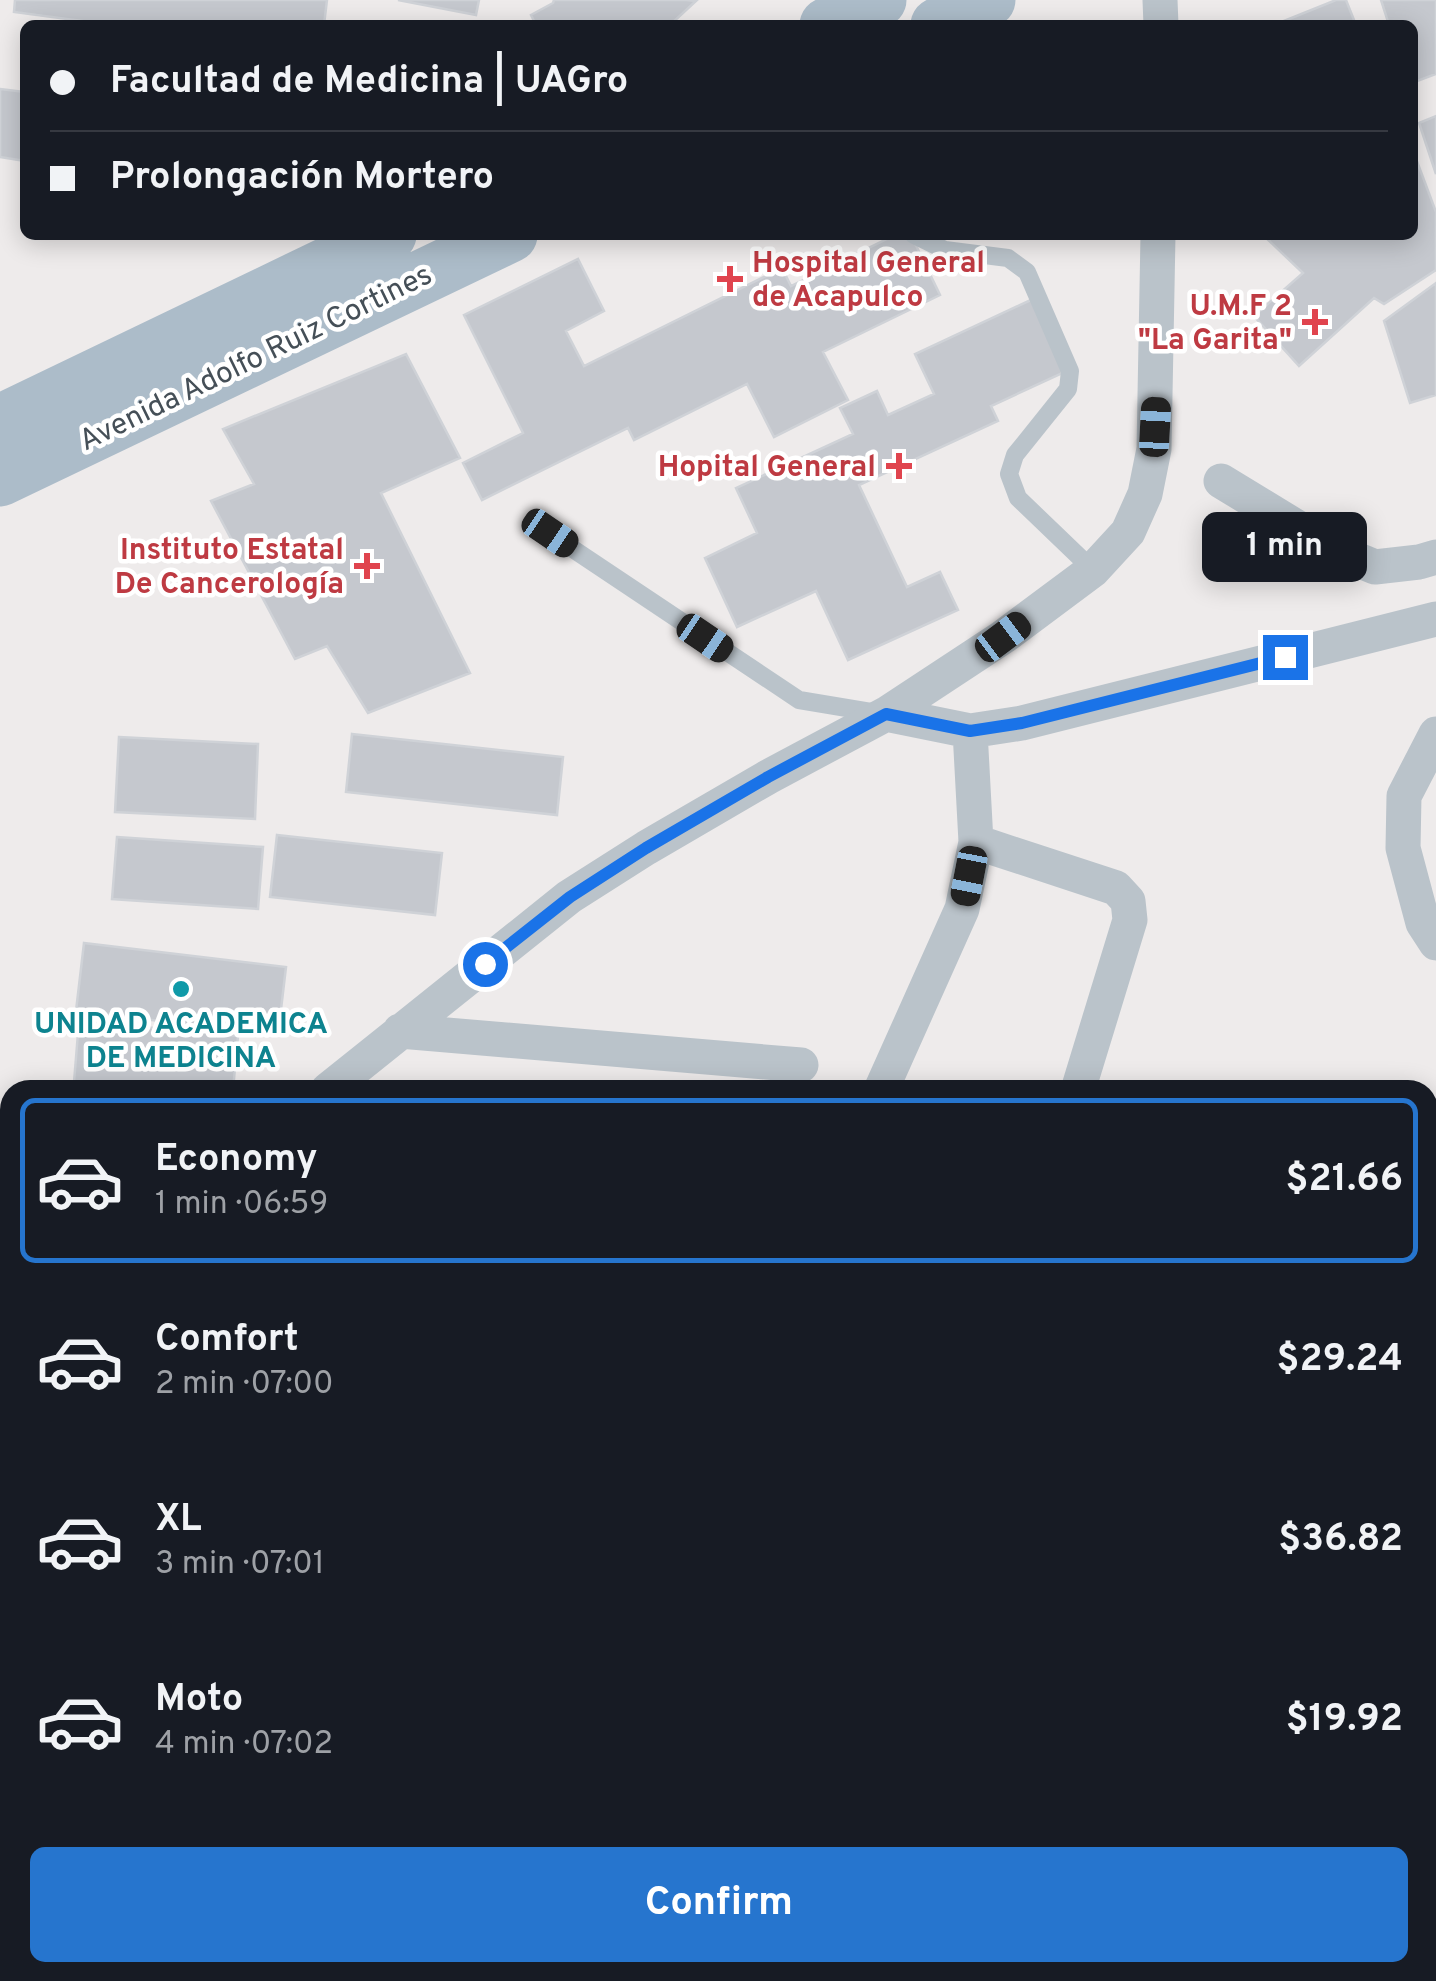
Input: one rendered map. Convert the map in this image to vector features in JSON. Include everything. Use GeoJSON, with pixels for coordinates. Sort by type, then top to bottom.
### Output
{"type":"FeatureCollection","features":[{"type":"Feature","properties":{"kind":"main road"},"geometry":{"type":"LineString","coordinates":[[837,20],[879,0]]}},
{"type":"Feature","properties":{"kind":"main road"},"geometry":{"type":"LineString","coordinates":[[948,20],[988,0]]}},
{"type":"Feature","properties":{"kind":"main road","name":"Avenida Adolfo Ruiz Cortines"},"geometry":{"type":"LineString","coordinates":[[0,422],[379,240]]}},
{"type":"Feature","properties":{"kind":"main road","name":"Avenida Adolfo Ruiz Cortines"},"geometry":{"type":"LineString","coordinates":[[0,478],[500,240]]}},
{"type":"Feature","properties":{"kind":"street"},"geometry":{"type":"LineString","coordinates":[[340,1080],[570,897],[768,777],[886,714],[1003,637],[1094,570],[1128,532],[1144,494],[1154,449],[1158,240]]}},
{"type":"Feature","properties":{"kind":"street"},"geometry":{"type":"LineString","coordinates":[[1221,481],[1336,551],[1375,567],[1436,557]]}},
{"type":"Feature","properties":{"kind":"street"},"geometry":{"type":"LineString","coordinates":[[886,714],[970,731],[1022,723],[1436,618]]}},
{"type":"Feature","properties":{"kind":"street"},"geometry":{"type":"LineString","coordinates":[[885,1080],[962,909],[976,842],[970,731]]}},
{"type":"Feature","properties":{"kind":"street"},"geometry":{"type":"LineString","coordinates":[[1436,734],[1404,796],[1403,848],[1423,923],[1436,943]]}},
{"type":"Feature","properties":{"kind":"street"},"geometry":{"type":"LineString","coordinates":[[976,842],[1116,888],[1128,901],[1130,920],[1081,1080]]}},
{"type":"Feature","properties":{"kind":"street"},"geometry":{"type":"LineString","coordinates":[[400,1031],[801,1066]]}},
{"type":"Feature","properties":{"kind":"lane"},"geometry":{"type":"LineString","coordinates":[[925,240],[946,250],[1008,258],[1027,272],[1070,371],[1068,389],[1015,455],[1010,474],[1018,498],[1094,570]]}},
{"type":"Feature","properties":{"kind":"lane"},"geometry":{"type":"LineString","coordinates":[[550,533],[798,700],[886,714]]}},
{"type":"Feature","properties":{"kind":"building"},"geometry":{"type":"Polygon","coordinates":[[[15,0],[327,0],[325,20],[74,20],[14,12],[15,0]]]}},
{"type":"Feature","properties":{"kind":"building"},"geometry":{"type":"Polygon","coordinates":[[[398,0],[479,0],[476,15],[398,0]]]}},
{"type":"Feature","properties":{"kind":"building"},"geometry":{"type":"Polygon","coordinates":[[[1336,0],[1346,0],[1354,20],[1286,20],[1336,0]]]}},
{"type":"Feature","properties":{"kind":"building"},"geometry":{"type":"Polygon","coordinates":[[[1381,0],[1436,0],[1436,74],[1418,81],[1418,20],[1387,20],[1381,0]]]}},
{"type":"Feature","properties":{"kind":"building"},"geometry":{"type":"Polygon","coordinates":[[[696,1],[675,20],[534,20],[531,15],[553,3],[696,1]]]}},
{"type":"Feature","properties":{"kind":"building"},"geometry":{"type":"Polygon","coordinates":[[[0,89],[20,91],[20,160],[0,157],[0,89]]]}},
{"type":"Feature","properties":{"kind":"building"},"geometry":{"type":"Polygon","coordinates":[[[1436,116],[1436,174],[1419,123],[1436,116]]]}},
{"type":"Feature","properties":{"kind":"building"},"geometry":{"type":"Polygon","coordinates":[[[1418,164],[1436,212],[1436,270],[1384,304],[1374,298],[1299,366],[1254,316],[1303,273],[1268,240],[1418,240],[1418,164]]]}},
{"type":"Feature","properties":{"kind":"building"},"geometry":{"type":"Polygon","coordinates":[[[885,240],[913,240],[940,295],[823,352],[848,400],[774,437],[747,384],[634,440],[628,428],[482,500],[463,463],[523,433],[464,315],[578,259],[604,311],[566,331],[584,366],[782,268],[791,286],[885,240]]]}},
{"type":"Feature","properties":{"kind":"building"},"geometry":{"type":"Polygon","coordinates":[[[1436,283],[1436,395],[1410,403],[1384,321],[1436,283]]]}},
{"type":"Feature","properties":{"kind":"building"},"geometry":{"type":"Polygon","coordinates":[[[1033,299],[1067,371],[991,406],[998,421],[859,485],[907,587],[940,572],[958,610],[848,660],[816,591],[737,627],[705,558],[757,533],[736,488],[853,434],[840,408],[877,391],[888,415],[934,394],[915,354],[1033,299]]]}},
{"type":"Feature","properties":{"kind":"building","name":"Instituto Estatal De Cancerología"},"geometry":{"type":"Polygon","coordinates":[[[406,354],[460,458],[381,493],[470,673],[368,713],[327,646],[295,659],[211,501],[254,484],[223,429],[406,354]]]}},
{"type":"Feature","properties":{"kind":"building"},"geometry":{"type":"Polygon","coordinates":[[[352,734],[563,757],[557,815],[346,792],[352,734]]]}},
{"type":"Feature","properties":{"kind":"building"},"geometry":{"type":"Polygon","coordinates":[[[119,737],[258,744],[255,819],[115,812],[119,737]]]}},
{"type":"Feature","properties":{"kind":"building"},"geometry":{"type":"Polygon","coordinates":[[[277,835],[442,853],[435,915],[270,897],[277,835]]]}},
{"type":"Feature","properties":{"kind":"building"},"geometry":{"type":"Polygon","coordinates":[[[117,837],[263,847],[258,909],[112,899],[117,837]]]}},
{"type":"Feature","properties":{"kind":"building","name":"UNIDAD ACADEMICA DE MEDICINA"},"geometry":{"type":"Polygon","coordinates":[[[84,943],[286,967],[278,1035],[76,1011],[84,943]]]}},
{"type":"Feature","properties":{"kind":"building","name":"UNIDAD ACADEMICA DE MEDICINA"},"geometry":{"type":"Polygon","coordinates":[[[79,1021],[238,1036],[234,1080],[74,1080],[79,1021]]]}},
{"type":"Feature","properties":{"kind":"place","name":"Hospital General de Acapulco"},"geometry":{"type":"Point","coordinates":[730,279]}},
{"type":"Feature","properties":{"kind":"place","name":"U.M.F 2 \"La Garita\""},"geometry":{"type":"Point","coordinates":[1315,322]}},
{"type":"Feature","properties":{"kind":"place","name":"Hopital General"},"geometry":{"type":"Point","coordinates":[899,466]}},
{"type":"Feature","properties":{"kind":"place","name":"Instituto Estatal De Cancerología"},"geometry":{"type":"Point","coordinates":[367,566]}},
{"type":"Feature","properties":{"kind":"place","name":"UNIDAD ACADEMICA DE MEDICINA"},"geometry":{"type":"Point","coordinates":[181,989]}},
{"type":"Feature","properties":{"kind":"route"},"geometry":{"type":"LineString","coordinates":[[485,964],[570,897],[646,848],[886,714],[970,731],[1022,723],[1285,657]]}}]}
